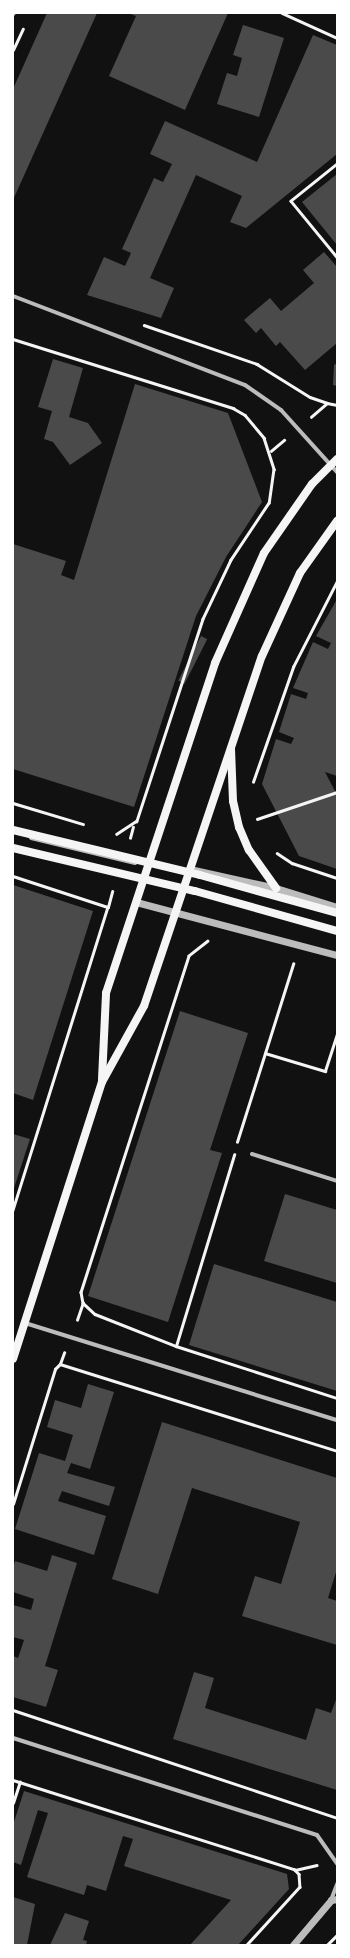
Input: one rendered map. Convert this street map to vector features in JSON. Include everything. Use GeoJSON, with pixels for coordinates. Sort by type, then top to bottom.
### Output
{"type":"FeatureCollection","features":[{"type":"Feature","properties":{"kind":"main road"},"geometry":{"type":"LineString","coordinates":[[102,1082],[106,993],[206,686],[242,596],[279,529],[330,465],[337,459]]}},
{"type":"Feature","properties":{"kind":"main road"},"geometry":{"type":"LineString","coordinates":[[13,1359],[102,1082],[144,1006],[231,742],[280,614],[300,573],[337,521]]}},
{"type":"Feature","properties":{"kind":"main road"},"geometry":{"type":"LineString","coordinates":[[231,742],[232,801],[239,827],[249,850],[276,888]]}},
{"type":"Feature","properties":{"kind":"main road"},"geometry":{"type":"LineString","coordinates":[[13,830],[200,875],[337,913]]}},
{"type":"Feature","properties":{"kind":"main road"},"geometry":{"type":"LineString","coordinates":[[13,848],[195,891],[337,930]]}},
{"type":"Feature","properties":{"kind":"street"},"geometry":{"type":"LineString","coordinates":[[13,296],[245,385],[281,410],[337,472]]}},
{"type":"Feature","properties":{"kind":"street"},"geometry":{"type":"LineString","coordinates":[[13,834],[148,865],[188,869],[276,888],[337,907]]}},
{"type":"Feature","properties":{"kind":"street"},"geometry":{"type":"LineString","coordinates":[[136,902],[337,955]]}},
{"type":"Feature","properties":{"kind":"street"},"geometry":{"type":"LineString","coordinates":[[252,1154],[337,1181]]}},
{"type":"Feature","properties":{"kind":"street"},"geometry":{"type":"LineString","coordinates":[[25,1323],[337,1420]]}},
{"type":"Feature","properties":{"kind":"street"},"geometry":{"type":"LineString","coordinates":[[13,1738],[317,1835],[337,1864]]}},
{"type":"Feature","properties":{"kind":"street"},"geometry":{"type":"LineString","coordinates":[[293,1945],[334,1900],[337,1884]]}},
{"type":"Feature","properties":{"kind":"path"},"geometry":{"type":"LineString","coordinates":[[282,13],[337,38]]}},
{"type":"Feature","properties":{"kind":"path"},"geometry":{"type":"LineString","coordinates":[[13,50],[24,25]]}},
{"type":"Feature","properties":{"kind":"path"},"geometry":{"type":"LineString","coordinates":[[337,164],[291,201],[337,257]]}},
{"type":"Feature","properties":{"kind":"path"},"geometry":{"type":"LineString","coordinates":[[13,339],[233,408],[256,426],[271,451]]}},
{"type":"Feature","properties":{"kind":"path"},"geometry":{"type":"LineString","coordinates":[[252,790],[293,667],[337,582]]}},
{"type":"Feature","properties":{"kind":"path"},"geometry":{"type":"LineString","coordinates":[[255,820],[337,792]]}},
{"type":"Feature","properties":{"kind":"path"},"geometry":{"type":"LineString","coordinates":[[13,803],[85,825]]}},
{"type":"Feature","properties":{"kind":"path"},"geometry":{"type":"LineString","coordinates":[[254,814],[258,827]]}},
{"type":"Feature","properties":{"kind":"path"},"geometry":{"type":"LineString","coordinates":[[112,833],[126,831],[139,816]]}},
{"type":"Feature","properties":{"kind":"path"},"geometry":{"type":"LineString","coordinates":[[275,850],[292,863],[337,878]]}},
{"type":"Feature","properties":{"kind":"path"},"geometry":{"type":"LineString","coordinates":[[13,876],[108,907],[13,1211]]}},
{"type":"Feature","properties":{"kind":"path"},"geometry":{"type":"LineString","coordinates":[[215,941],[202,943],[189,956],[80,1292],[84,1303],[95,1314],[176,1346],[337,1398]]}},
{"type":"Feature","properties":{"kind":"path"},"geometry":{"type":"LineString","coordinates":[[265,1053],[325,1071],[337,1033]]}},
{"type":"Feature","properties":{"kind":"path"},"geometry":{"type":"LineString","coordinates":[[13,1504],[55,1369],[60,1364],[337,1450]]}},
{"type":"Feature","properties":{"kind":"path"},"geometry":{"type":"LineString","coordinates":[[13,1710],[337,1818]]}},
{"type":"Feature","properties":{"kind":"path"},"geometry":{"type":"LineString","coordinates":[[13,1780],[294,1869],[299,1874],[300,1887],[247,1945]]}},
{"type":"Feature","properties":{"kind":"path"},"geometry":{"type":"LineString","coordinates":[[13,1803],[20,1782]]}},
{"type":"Feature","properties":{"kind":"path"},"geometry":{"type":"LineString","coordinates":[[327,1945],[337,1934]]}},
{"type":"Feature","properties":{"kind":"building"},"geometry":{"type":"Polygon","coordinates":[[[47,13],[97,13],[13,200],[13,89],[47,13]]]}},
{"type":"Feature","properties":{"kind":"building"},"geometry":{"type":"Polygon","coordinates":[[[128,13],[228,13],[185,110],[109,76],[136,16],[128,13]]]}},
{"type":"Feature","properties":{"kind":"building"},"geometry":{"type":"Polygon","coordinates":[[[243,25],[284,38],[259,117],[217,104],[227,73],[237,76],[242,58],[233,55],[243,25]]]}},
{"type":"Feature","properties":{"kind":"building"},"geometry":{"type":"Polygon","coordinates":[[[313,35],[337,45],[337,154],[246,228],[230,222],[242,196],[196,175],[150,278],[174,288],[161,318],[87,295],[104,257],[125,266],[131,253],[122,249],[154,178],[163,182],[172,164],[150,154],[165,121],[257,162],[313,35]]]}},
{"type":"Feature","properties":{"kind":"building"},"geometry":{"type":"Polygon","coordinates":[[[337,174],[337,245],[302,202],[337,174]]]}},
{"type":"Feature","properties":{"kind":"building"},"geometry":{"type":"Polygon","coordinates":[[[324,252],[337,267],[337,343],[305,370],[280,342],[276,346],[261,328],[256,333],[244,320],[270,298],[281,311],[314,283],[303,270],[324,252]]]}},
{"type":"Feature","properties":{"kind":"building"},"geometry":{"type":"Polygon","coordinates":[[[53,359],[83,368],[69,417],[88,423],[102,443],[70,465],[53,442],[44,439],[52,411],[38,407],[53,359]]]}},
{"type":"Feature","properties":{"kind":"building"},"geometry":{"type":"Polygon","coordinates":[[[337,363],[337,386],[333,385],[334,365],[337,363]]]}},
{"type":"Feature","properties":{"kind":"building"},"geometry":{"type":"Polygon","coordinates":[[[135,384],[228,413],[262,502],[226,557],[196,616],[134,807],[13,769],[13,544],[66,561],[61,575],[74,580],[135,384]]]}},
{"type":"Feature","properties":{"kind":"building"},"geometry":{"type":"Polygon","coordinates":[[[336,601],[337,776],[325,772],[337,795],[337,869],[299,856],[262,784],[276,739],[291,744],[294,738],[279,732],[291,694],[306,699],[308,693],[293,688],[313,642],[328,649],[331,643],[316,636],[336,601]]]}},
{"type":"Feature","properties":{"kind":"building"},"geometry":{"type":"Polygon","coordinates":[[[201,636],[207,639],[185,684],[178,681],[201,636]]]}},
{"type":"Feature","properties":{"kind":"building"},"geometry":{"type":"Polygon","coordinates":[[[13,885],[93,911],[33,1100],[13,1093],[13,885]]]}},
{"type":"Feature","properties":{"kind":"building"},"geometry":{"type":"Polygon","coordinates":[[[180,1011],[248,1033],[210,1150],[222,1153],[168,1322],[88,1296],[180,1011]]]}},
{"type":"Feature","properties":{"kind":"building"},"geometry":{"type":"Polygon","coordinates":[[[13,1134],[30,1139],[13,1191],[13,1134]]]}},
{"type":"Feature","properties":{"kind":"building"},"geometry":{"type":"Polygon","coordinates":[[[285,1194],[337,1210],[337,1283],[264,1261],[285,1194]]]}},
{"type":"Feature","properties":{"kind":"building"},"geometry":{"type":"Polygon","coordinates":[[[214,1264],[337,1302],[337,1391],[189,1345],[214,1264]]]}},
{"type":"Feature","properties":{"kind":"building"},"geometry":{"type":"Polygon","coordinates":[[[88,1384],[114,1392],[90,1469],[71,1463],[67,1473],[115,1487],[109,1506],[62,1491],[58,1501],[106,1516],[94,1555],[15,1529],[39,1453],[65,1461],[73,1435],[47,1427],[55,1400],[81,1408],[88,1384]]]}},
{"type":"Feature","properties":{"kind":"building"},"geometry":{"type":"Polygon","coordinates":[[[162,1422],[337,1478],[337,1569],[328,1598],[337,1601],[337,1645],[242,1616],[255,1576],[281,1584],[300,1522],[192,1488],[158,1594],[112,1579],[162,1422]]]}},
{"type":"Feature","properties":{"kind":"building"},"geometry":{"type":"Polygon","coordinates":[[[52,1555],[77,1563],[45,1666],[58,1670],[46,1707],[13,1697],[13,1656],[18,1658],[24,1640],[13,1637],[13,1605],[31,1610],[34,1599],[13,1592],[13,1568],[15,1561],[47,1571],[52,1555]]]}},
{"type":"Feature","properties":{"kind":"building"},"geometry":{"type":"Polygon","coordinates":[[[194,1672],[214,1678],[205,1708],[306,1740],[316,1708],[331,1713],[337,1697],[337,1790],[173,1739],[194,1672]]]}},
{"type":"Feature","properties":{"kind":"building"},"geometry":{"type":"Polygon","coordinates":[[[24,1791],[287,1874],[289,1889],[238,1945],[190,1945],[231,1900],[124,1866],[133,1839],[123,1836],[106,1891],[87,1885],[84,1895],[27,1877],[48,1813],[38,1810],[21,1865],[13,1862],[13,1825],[24,1791]]]}},
{"type":"Feature","properties":{"kind":"building"},"geometry":{"type":"Polygon","coordinates":[[[13,1897],[35,1904],[27,1945],[13,1945],[13,1897]]]}},
{"type":"Feature","properties":{"kind":"building"},"geometry":{"type":"Polygon","coordinates":[[[65,1913],[89,1921],[83,1940],[87,1941],[86,1945],[50,1945],[65,1913]]]}}]}
